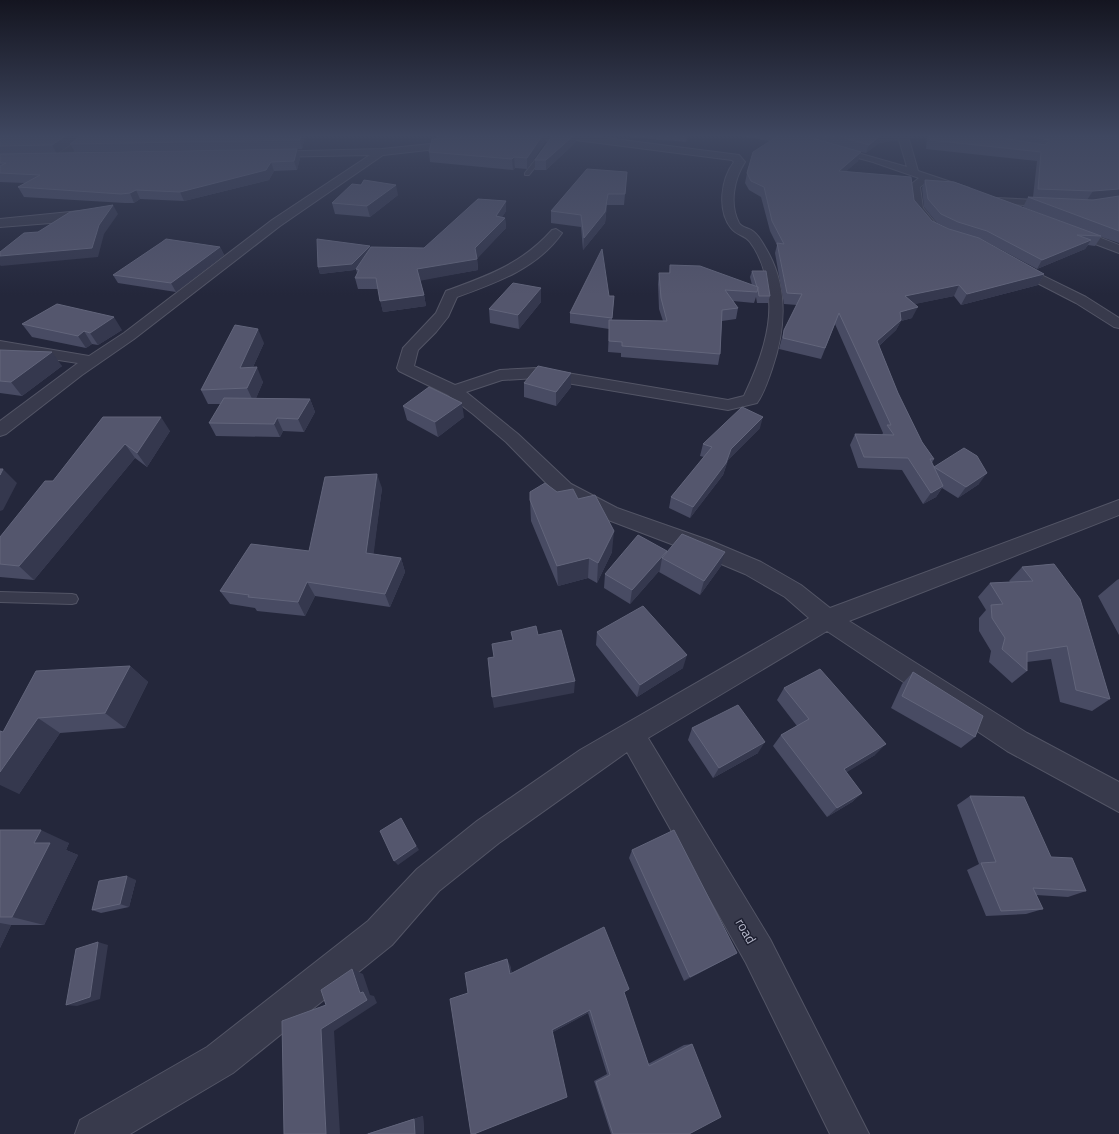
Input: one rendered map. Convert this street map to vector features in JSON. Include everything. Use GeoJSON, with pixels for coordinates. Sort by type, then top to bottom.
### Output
{"type":"FeatureCollection","features":[{"type":"Feature","properties":{"kind":"street"},"geometry":{"type":"LineString","coordinates":[[0,430],[129,336],[158,312],[276,223],[327,189]]}},
{"type":"Feature","properties":{"kind":"street"},"geometry":{"type":"LineString","coordinates":[[454,391],[500,375],[537,373],[728,405],[751,399],[758,384],[777,323],[776,297],[769,265],[750,235],[737,229],[732,221],[727,194],[728,189]]}},
{"type":"Feature","properties":{"kind":"street"},"geometry":{"type":"LineString","coordinates":[[914,189],[917,209],[932,227],[944,232]]}},
{"type":"Feature","properties":{"kind":"street"},"geometry":{"type":"LineString","coordinates":[[961,189],[1025,213]]}},
{"type":"Feature","properties":{"kind":"street"},"geometry":{"type":"LineString","coordinates":[[996,201],[1071,205]]}},
{"type":"Feature","properties":{"kind":"street"},"geometry":{"type":"LineString","coordinates":[[0,223],[63,218],[93,213]]}},
{"type":"Feature","properties":{"kind":"street"},"geometry":{"type":"LineString","coordinates":[[1061,227],[1119,249]]}},
{"type":"Feature","properties":{"kind":"street"},"geometry":{"type":"LineString","coordinates":[[556,233],[533,256],[510,270],[487,281],[451,294],[443,314],[432,329],[411,348],[405,368],[454,391],[480,410],[512,438],[564,489],[610,513],[703,547],[753,568],[793,591],[827,619],[1016,742],[1119,798]]}},
{"type":"Feature","properties":{"kind":"street"},"geometry":{"type":"LineString","coordinates":[[1004,259],[1081,300],[1119,324]]}},
{"type":"Feature","properties":{"kind":"street"},"geometry":{"type":"LineString","coordinates":[[0,346],[93,361]]}},
{"type":"Feature","properties":{"kind":"street"},"geometry":{"type":"LineString","coordinates":[[94,1134],[220,1060],[380,933],[428,880],[488,832],[590,760],[631,734],[827,619],[1119,507]]}},
{"type":"Feature","properties":{"kind":"street","name":"road"},"geometry":{"type":"LineString","coordinates":[[631,734],[758,951],[850,1134]]}},
{"type":"Feature","properties":{"kind":"lane"},"geometry":{"type":"LineString","coordinates":[[0,597],[72,599]]}},
{"type":"Feature","properties":{"kind":"building"},"geometry":{"type":"Polygon","coordinates":[[[46,189],[192,189],[180,192],[136,190],[130,193],[121,194],[46,189]]]}},
{"type":"Feature","properties":{"kind":"building"},"geometry":{"type":"Polygon","coordinates":[[[347,189],[391,189],[367,206],[332,203],[347,189]]]}},
{"type":"Feature","properties":{"kind":"building"},"geometry":{"type":"Polygon","coordinates":[[[570,189],[625,189],[625,194],[608,194],[605,212],[584,238],[581,215],[551,211],[570,189]]]}},
{"type":"Feature","properties":{"kind":"building"},"geometry":{"type":"Polygon","coordinates":[[[764,189],[913,189],[914,200],[932,221],[949,229],[979,238],[1044,274],[967,294],[959,285],[905,296],[918,307],[900,312],[901,320],[877,341],[898,393],[922,442],[934,459],[930,459],[943,486],[931,493],[908,458],[864,457],[855,434],[894,435],[887,425],[891,425],[839,313],[825,348],[783,338],[784,330],[802,294],[787,293],[777,243],[784,244],[772,221],[764,189]]]}},
{"type":"Feature","properties":{"kind":"building"},"geometry":{"type":"Polygon","coordinates":[[[926,189],[973,189],[1101,236],[1077,235],[1091,240],[1042,260],[987,231],[958,222],[941,214],[928,199],[926,189]]]}},
{"type":"Feature","properties":{"kind":"building"},"geometry":{"type":"Polygon","coordinates":[[[1038,189],[1119,189],[1093,191],[1038,189]]]}},
{"type":"Feature","properties":{"kind":"building"},"geometry":{"type":"Polygon","coordinates":[[[1119,196],[1119,231],[1028,197],[1093,200],[1119,196]]]}},
{"type":"Feature","properties":{"kind":"building"},"geometry":{"type":"Polygon","coordinates":[[[478,199],[506,201],[496,216],[505,218],[475,248],[477,259],[417,269],[424,295],[380,301],[376,278],[355,278],[359,270],[356,269],[371,247],[424,248],[478,199]]]}},
{"type":"Feature","properties":{"kind":"building"},"geometry":{"type":"Polygon","coordinates":[[[113,205],[99,225],[92,248],[0,256],[0,252],[24,233],[38,232],[70,212],[113,205]]]}},
{"type":"Feature","properties":{"kind":"building"},"geometry":{"type":"Polygon","coordinates":[[[166,239],[220,247],[171,283],[113,275],[162,242],[166,239]]]}},
{"type":"Feature","properties":{"kind":"building"},"geometry":{"type":"Polygon","coordinates":[[[317,239],[370,246],[352,264],[318,267],[317,239]]]}},
{"type":"Feature","properties":{"kind":"building"},"geometry":{"type":"Polygon","coordinates":[[[602,249],[609,296],[614,296],[612,318],[570,313],[602,249]]]}},
{"type":"Feature","properties":{"kind":"building"},"geometry":{"type":"Polygon","coordinates":[[[670,265],[700,266],[758,287],[757,292],[725,290],[738,308],[722,310],[720,354],[622,346],[622,342],[609,341],[609,320],[667,321],[661,298],[659,273],[670,273],[670,265]]]}},
{"type":"Feature","properties":{"kind":"building"},"geometry":{"type":"Polygon","coordinates":[[[752,271],[766,271],[770,296],[759,296],[758,287],[752,271]]]}},
{"type":"Feature","properties":{"kind":"building"},"geometry":{"type":"Polygon","coordinates":[[[513,283],[541,288],[518,315],[489,309],[513,283]]]}},
{"type":"Feature","properties":{"kind":"building"},"geometry":{"type":"Polygon","coordinates":[[[57,304],[114,317],[90,333],[84,331],[78,336],[22,324],[57,304]]]}},
{"type":"Feature","properties":{"kind":"building"},"geometry":{"type":"Polygon","coordinates":[[[235,325],[258,329],[240,368],[257,367],[247,388],[201,390],[235,325]]]}},
{"type":"Feature","properties":{"kind":"building"},"geometry":{"type":"Polygon","coordinates":[[[0,350],[52,352],[11,382],[0,381],[0,350]]]}},
{"type":"Feature","properties":{"kind":"building"},"geometry":{"type":"Polygon","coordinates":[[[538,366],[571,373],[556,392],[524,383],[538,366]]]}},
{"type":"Feature","properties":{"kind":"building"},"geometry":{"type":"Polygon","coordinates":[[[429,387],[462,403],[435,422],[403,406],[429,387]]]}},
{"type":"Feature","properties":{"kind":"building"},"geometry":{"type":"Polygon","coordinates":[[[224,398],[310,399],[298,419],[277,418],[274,424],[209,423],[224,398]]]}},
{"type":"Feature","properties":{"kind":"building"},"geometry":{"type":"Polygon","coordinates":[[[742,407],[763,417],[731,449],[726,463],[693,507],[671,497],[712,447],[703,444],[742,407]]]}},
{"type":"Feature","properties":{"kind":"building"},"geometry":{"type":"Polygon","coordinates":[[[103,417],[161,417],[137,453],[125,444],[19,566],[0,564],[0,537],[45,481],[53,481],[103,417]]]}},
{"type":"Feature","properties":{"kind":"building"},"geometry":{"type":"Polygon","coordinates":[[[964,448],[977,456],[987,473],[966,487],[934,467],[964,448]]]}},
{"type":"Feature","properties":{"kind":"building"},"geometry":{"type":"Polygon","coordinates":[[[377,474],[366,553],[401,558],[385,594],[307,582],[298,602],[248,597],[249,595],[220,591],[251,544],[309,551],[325,477],[377,474]]]}},
{"type":"Feature","properties":{"kind":"building"},"geometry":{"type":"Polygon","coordinates":[[[545,483],[557,492],[573,489],[578,499],[595,495],[614,531],[598,563],[589,558],[557,566],[530,500],[530,492],[545,483]]]}},
{"type":"Feature","properties":{"kind":"building"},"geometry":{"type":"Polygon","coordinates":[[[682,534],[725,552],[704,581],[662,558],[682,534]]]}},
{"type":"Feature","properties":{"kind":"building"},"geometry":{"type":"Polygon","coordinates":[[[638,535],[667,551],[632,590],[605,574],[638,535]]]}},
{"type":"Feature","properties":{"kind":"building"},"geometry":{"type":"Polygon","coordinates":[[[1054,564],[1080,599],[1110,699],[1076,690],[1067,646],[1027,652],[1027,671],[1002,649],[1005,638],[992,618],[991,605],[1003,604],[990,583],[1033,581],[1022,567],[1054,564]]]}},
{"type":"Feature","properties":{"kind":"building"},"geometry":{"type":"Polygon","coordinates":[[[643,606],[687,655],[640,685],[597,632],[643,606]]]}},
{"type":"Feature","properties":{"kind":"building"},"geometry":{"type":"Polygon","coordinates":[[[536,626],[538,635],[561,630],[575,681],[492,697],[488,658],[494,657],[492,644],[513,640],[511,632],[536,626]]]}},
{"type":"Feature","properties":{"kind":"building"},"geometry":{"type":"Polygon","coordinates":[[[130,666],[105,713],[38,718],[0,772],[0,731],[3,732],[36,671],[130,666]]]}},
{"type":"Feature","properties":{"kind":"building"},"geometry":{"type":"Polygon","coordinates":[[[820,669],[886,744],[844,769],[862,793],[837,808],[781,735],[809,719],[784,688],[820,669]]]}},
{"type":"Feature","properties":{"kind":"building"},"geometry":{"type":"Polygon","coordinates":[[[913,672],[983,716],[975,737],[902,696],[913,672]]]}},
{"type":"Feature","properties":{"kind":"building"},"geometry":{"type":"Polygon","coordinates":[[[738,705],[765,742],[719,768],[692,728],[738,705]]]}},
{"type":"Feature","properties":{"kind":"building"},"geometry":{"type":"Polygon","coordinates":[[[970,796],[1024,797],[1051,857],[1072,858],[1086,891],[1033,888],[1043,909],[1001,911],[981,863],[996,862],[970,796]]]}},
{"type":"Feature","properties":{"kind":"building"},"geometry":{"type":"Polygon","coordinates":[[[401,818],[416,846],[394,861],[380,831],[401,818]]]}},
{"type":"Feature","properties":{"kind":"building"},"geometry":{"type":"Polygon","coordinates":[[[0,830],[41,830],[34,843],[50,843],[12,917],[0,917],[0,830]]]}},
{"type":"Feature","properties":{"kind":"building"},"geometry":{"type":"Polygon","coordinates":[[[674,830],[737,953],[690,977],[632,850],[674,830]]]}},
{"type":"Feature","properties":{"kind":"building"},"geometry":{"type":"Polygon","coordinates":[[[127,876],[120,904],[92,910],[99,881],[127,876]]]}},
{"type":"Feature","properties":{"kind":"building"},"geometry":{"type":"Polygon","coordinates":[[[604,927],[629,989],[624,992],[649,1066],[692,1044],[721,1117],[689,1134],[613,1134],[596,1082],[610,1075],[590,1010],[552,1030],[567,1097],[471,1134],[450,999],[468,993],[465,973],[507,959],[510,974],[604,927]]]}},
{"type":"Feature","properties":{"kind":"building"},"geometry":{"type":"Polygon","coordinates":[[[98,942],[90,997],[66,1005],[76,949],[98,942]]]}},
{"type":"Feature","properties":{"kind":"building"},"geometry":{"type":"Polygon","coordinates":[[[352,969],[360,993],[363,992],[367,1000],[321,1029],[326,1134],[284,1134],[282,1021],[326,1005],[321,990],[352,969]]]}},
{"type":"Feature","properties":{"kind":"building"},"geometry":{"type":"Polygon","coordinates":[[[414,1119],[415,1134],[368,1134],[414,1119]]]}}]}
